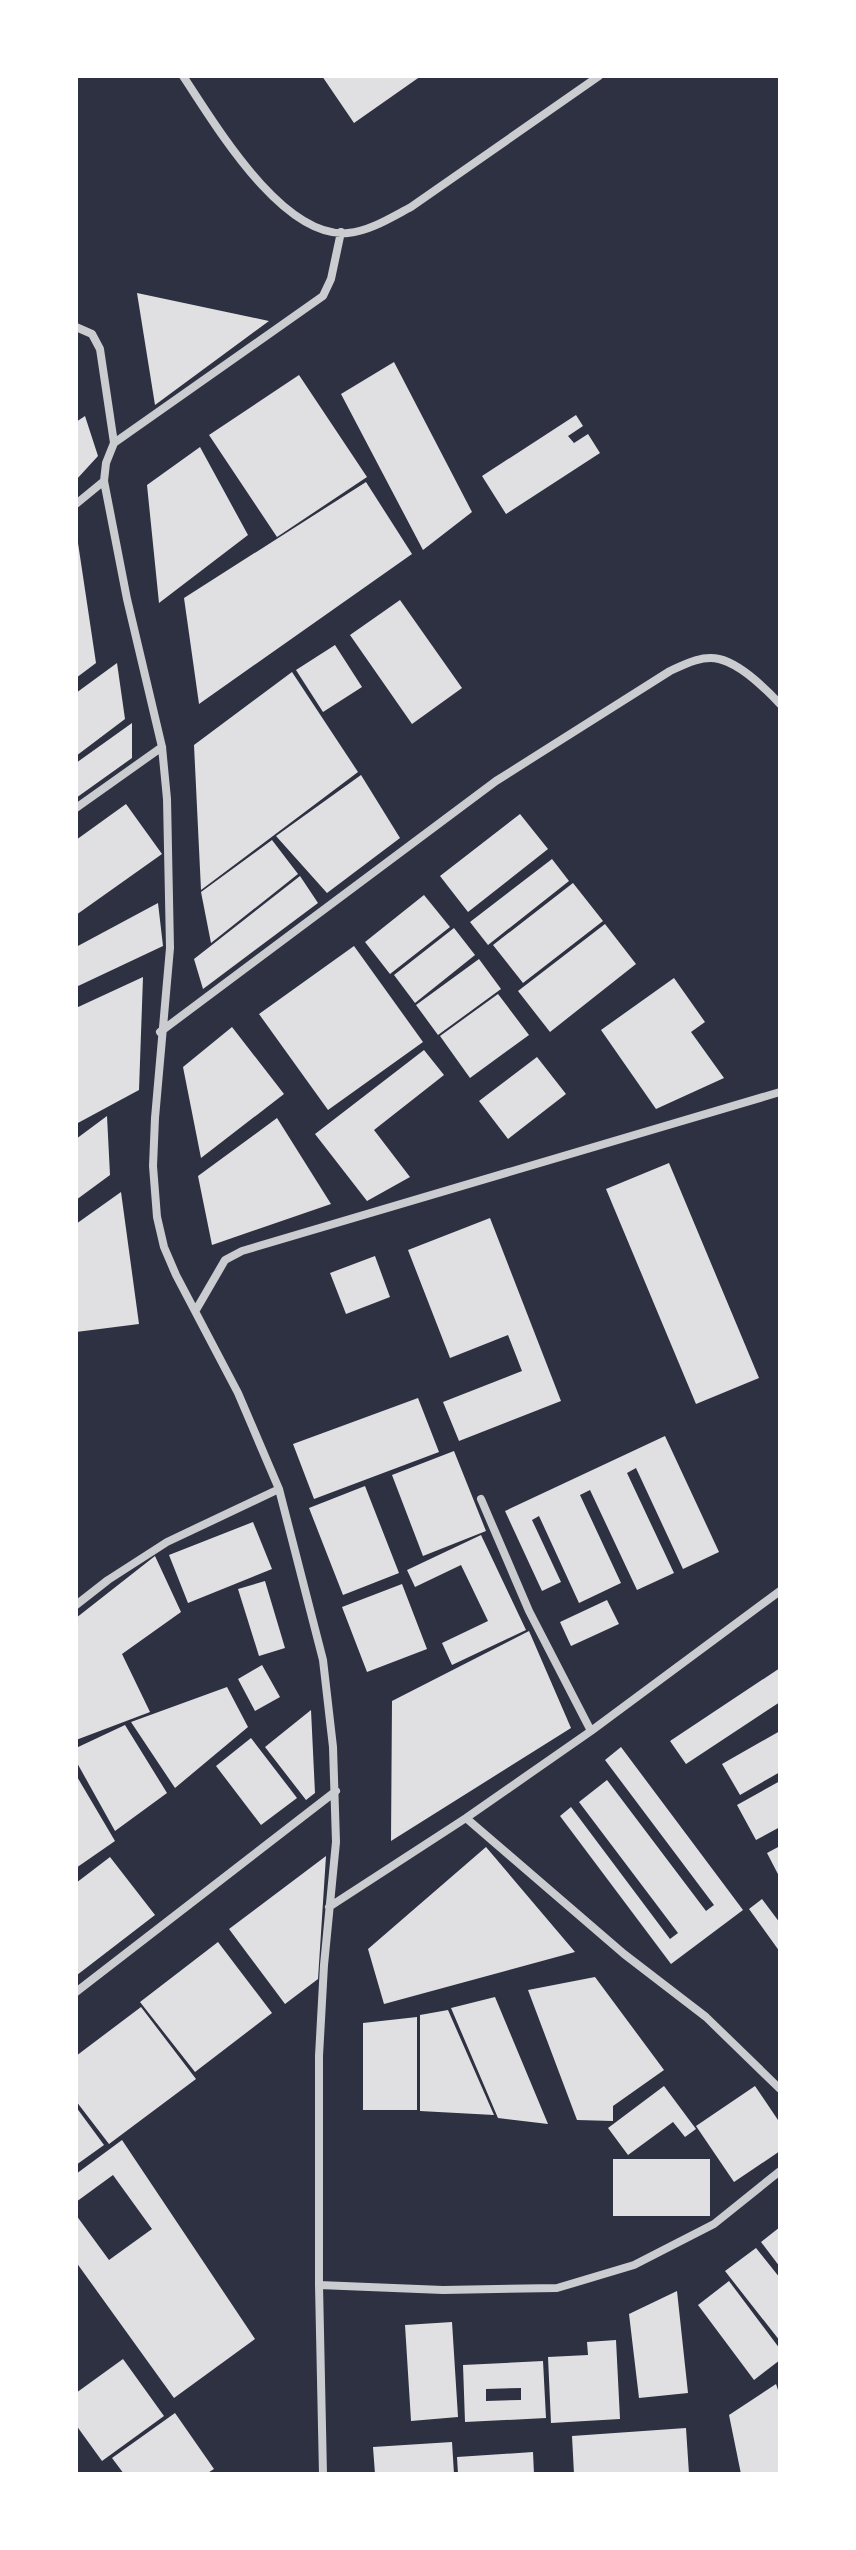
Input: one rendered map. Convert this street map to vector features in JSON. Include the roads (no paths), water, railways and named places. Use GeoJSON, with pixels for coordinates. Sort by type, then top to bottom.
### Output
{"type":"FeatureCollection","features":[{"type":"Feature","properties":{"kind":"street"},"geometry":{"type":"LineString","coordinates":[[183,76],[244,164],[279,205],[317,229],[346,234],[378,224],[411,207],[599,76]]}},
{"type":"Feature","properties":{"kind":"street"},"geometry":{"type":"LineString","coordinates":[[114,443],[323,296],[331,279],[341,232]]}},
{"type":"Feature","properties":{"kind":"street"},"geometry":{"type":"LineString","coordinates":[[76,327],[92,334],[100,349],[114,443],[106,463],[104,481],[127,599],[162,747],[167,799],[170,948],[160,1032],[153,1166],[157,1217],[164,1247],[238,1393],[279,1489],[323,1660],[336,1791],[336,1842],[319,2056],[323,2474]]}},
{"type":"Feature","properties":{"kind":"street"},"geometry":{"type":"LineString","coordinates":[[76,504],[104,481]]}},
{"type":"Feature","properties":{"kind":"street"},"geometry":{"type":"LineString","coordinates":[[160,1032],[496,781],[670,671],[694,660],[719,659],[745,673],[780,704]]}},
{"type":"Feature","properties":{"kind":"street"},"geometry":{"type":"LineString","coordinates":[[76,808],[162,747]]}},
{"type":"Feature","properties":{"kind":"street"},"geometry":{"type":"LineString","coordinates":[[196,1310],[225,1260],[242,1251],[780,1092]]}},
{"type":"Feature","properties":{"kind":"street"},"geometry":{"type":"LineString","coordinates":[[76,1605],[167,1542],[279,1489]]}},
{"type":"Feature","properties":{"kind":"street"},"geometry":{"type":"LineString","coordinates":[[481,1499],[529,1611],[591,1731]]}},
{"type":"Feature","properties":{"kind":"street"},"geometry":{"type":"LineString","coordinates":[[329,1907],[466,1818],[591,1731],[780,1591]]}},
{"type":"Feature","properties":{"kind":"street"},"geometry":{"type":"LineString","coordinates":[[76,1992],[336,1791]]}},
{"type":"Feature","properties":{"kind":"street"},"geometry":{"type":"LineString","coordinates":[[466,1818],[624,1954],[706,2017],[780,2089]]}},
{"type":"Feature","properties":{"kind":"street"},"geometry":{"type":"LineString","coordinates":[[319,2285],[443,2290],[557,2288],[634,2265],[714,2224],[780,2171]]}}]}
